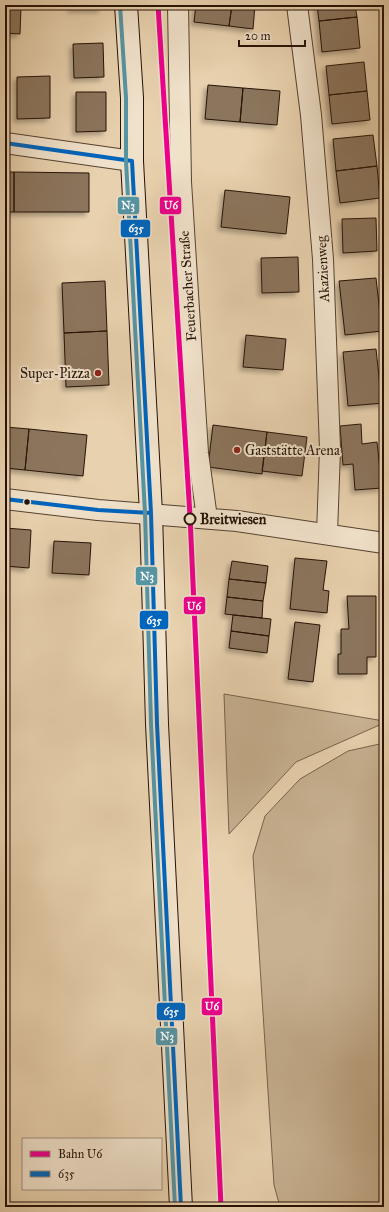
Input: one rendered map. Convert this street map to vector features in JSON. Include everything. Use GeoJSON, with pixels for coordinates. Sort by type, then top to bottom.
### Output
{"type":"FeatureCollection","features":[{"type":"Feature","properties":{"kind":"main road"},"geometry":{"type":"LineString","coordinates":[[126,5],[132,98],[132,161],[151,513],[157,724],[181,1207]]}},
{"type":"Feature","properties":{"kind":"street","name":"Feuerbacher Straße"},"geometry":{"type":"LineString","coordinates":[[178,5],[181,182],[198,453],[207,518]]}},
{"type":"Feature","properties":{"kind":"street","name":"Akazienweg"},"geometry":{"type":"LineString","coordinates":[[297,5],[311,115],[323,259],[330,449],[326,534]]}},
{"type":"Feature","properties":{"kind":"street"},"geometry":{"type":"LineString","coordinates":[[5,143],[132,161]]}},
{"type":"Feature","properties":{"kind":"street"},"geometry":{"type":"LineString","coordinates":[[5,500],[98,510],[237,521],[384,543]]}},
{"type":"Feature","properties":{"kind":"shaded area"},"geometry":{"type":"Polygon","coordinates":[[[224,694],[384,721],[384,723],[296,762],[229,834],[224,694]]]}},
{"type":"Feature","properties":{"kind":"shaded area"},"geometry":{"type":"Polygon","coordinates":[[[384,743],[384,1207],[280,1207],[274,1185],[253,856],[265,816],[300,779],[348,751],[384,743]]]}},
{"type":"Feature","properties":{"kind":"building"},"geometry":{"type":"Polygon","coordinates":[[[5,5],[21,6],[20,34],[5,33],[5,5]]]}},
{"type":"Feature","properties":{"kind":"building"},"geometry":{"type":"Polygon","coordinates":[[[71,5],[102,5],[102,9],[71,9],[71,5]]]}},
{"type":"Feature","properties":{"kind":"building"},"geometry":{"type":"Polygon","coordinates":[[[196,5],[232,5],[229,26],[194,22],[196,5]]]}},
{"type":"Feature","properties":{"kind":"building"},"geometry":{"type":"Polygon","coordinates":[[[232,5],[255,5],[253,29],[229,26],[232,5]]]}},
{"type":"Feature","properties":{"kind":"building"},"geometry":{"type":"Polygon","coordinates":[[[317,5],[355,5],[357,17],[319,21],[317,5]]]}},
{"type":"Feature","properties":{"kind":"building"},"geometry":{"type":"Polygon","coordinates":[[[357,17],[360,48],[322,52],[319,21],[357,17]]]}},
{"type":"Feature","properties":{"kind":"building"},"geometry":{"type":"Polygon","coordinates":[[[103,43],[104,77],[74,78],[73,44],[103,43]]]}},
{"type":"Feature","properties":{"kind":"building"},"geometry":{"type":"Polygon","coordinates":[[[364,62],[367,91],[329,95],[326,66],[364,62]]]}},
{"type":"Feature","properties":{"kind":"building"},"geometry":{"type":"Polygon","coordinates":[[[50,76],[50,118],[17,119],[17,77],[50,76]]]}},
{"type":"Feature","properties":{"kind":"building"},"geometry":{"type":"Polygon","coordinates":[[[208,85],[243,88],[240,122],[205,119],[208,85]]]}},
{"type":"Feature","properties":{"kind":"building"},"geometry":{"type":"Polygon","coordinates":[[[243,88],[280,91],[277,125],[240,122],[243,88]]]}},
{"type":"Feature","properties":{"kind":"building"},"geometry":{"type":"Polygon","coordinates":[[[367,91],[370,120],[332,124],[329,95],[367,91]]]}},
{"type":"Feature","properties":{"kind":"building"},"geometry":{"type":"Polygon","coordinates":[[[76,92],[106,92],[106,131],[76,132],[76,92]]]}},
{"type":"Feature","properties":{"kind":"building"},"geometry":{"type":"Polygon","coordinates":[[[373,135],[377,166],[336,171],[333,139],[373,135]]]}},
{"type":"Feature","properties":{"kind":"building"},"geometry":{"type":"Polygon","coordinates":[[[377,166],[380,198],[340,203],[336,171],[377,166]]]}},
{"type":"Feature","properties":{"kind":"building"},"geometry":{"type":"Polygon","coordinates":[[[5,172],[14,172],[14,212],[5,212],[5,172]]]}},
{"type":"Feature","properties":{"kind":"building"},"geometry":{"type":"Polygon","coordinates":[[[14,172],[89,173],[89,212],[14,212],[14,172]]]}},
{"type":"Feature","properties":{"kind":"building"},"geometry":{"type":"Polygon","coordinates":[[[225,190],[290,197],[286,234],[221,227],[225,190]]]}},
{"type":"Feature","properties":{"kind":"building"},"geometry":{"type":"Polygon","coordinates":[[[376,218],[377,251],[343,253],[342,219],[376,218]]]}},
{"type":"Feature","properties":{"kind":"building"},"geometry":{"type":"Polygon","coordinates":[[[298,257],[299,292],[262,293],[261,258],[298,257]]]}},
{"type":"Feature","properties":{"kind":"building"},"geometry":{"type":"Polygon","coordinates":[[[376,278],[382,331],[345,335],[339,281],[376,278]]]}},
{"type":"Feature","properties":{"kind":"building"},"geometry":{"type":"Polygon","coordinates":[[[105,281],[107,331],[64,333],[62,283],[105,281]]]}},
{"type":"Feature","properties":{"kind":"building"},"geometry":{"type":"Polygon","coordinates":[[[107,331],[109,385],[66,387],[64,333],[107,331]]]}},
{"type":"Feature","properties":{"kind":"building"},"geometry":{"type":"Polygon","coordinates":[[[246,335],[286,339],[283,370],[243,367],[246,335]]]}},
{"type":"Feature","properties":{"kind":"building"},"geometry":{"type":"Polygon","coordinates":[[[376,349],[380,386],[384,386],[384,403],[348,406],[343,352],[376,349]]]}},
{"type":"Feature","properties":{"kind":"building"},"geometry":{"type":"Polygon","coordinates":[[[361,424],[362,444],[377,442],[382,488],[355,490],[353,464],[343,465],[340,426],[361,424]]]}},
{"type":"Feature","properties":{"kind":"building","name":"Gaststätte Arena"},"geometry":{"type":"Polygon","coordinates":[[[213,425],[267,432],[262,474],[208,467],[213,425]]]}},
{"type":"Feature","properties":{"kind":"building"},"geometry":{"type":"Polygon","coordinates":[[[5,427],[29,429],[25,470],[5,468],[5,427]]]}},
{"type":"Feature","properties":{"kind":"building"},"geometry":{"type":"Polygon","coordinates":[[[29,429],[87,435],[83,476],[25,470],[29,429]]]}},
{"type":"Feature","properties":{"kind":"building"},"geometry":{"type":"Polygon","coordinates":[[[267,432],[307,437],[302,476],[262,471],[267,432]]]}},
{"type":"Feature","properties":{"kind":"building"},"geometry":{"type":"Polygon","coordinates":[[[5,528],[31,530],[29,568],[5,566],[5,528]]]}},
{"type":"Feature","properties":{"kind":"building"},"geometry":{"type":"Polygon","coordinates":[[[54,541],[91,543],[89,575],[52,573],[54,541]]]}},
{"type":"Feature","properties":{"kind":"building"},"geometry":{"type":"Polygon","coordinates":[[[295,558],[327,561],[323,590],[329,591],[327,613],[290,609],[295,558]]]}},
{"type":"Feature","properties":{"kind":"building"},"geometry":{"type":"Polygon","coordinates":[[[232,561],[268,566],[266,583],[229,579],[232,561]]]}},
{"type":"Feature","properties":{"kind":"building"},"geometry":{"type":"Polygon","coordinates":[[[229,579],[266,583],[263,601],[227,597],[229,579]]]}},
{"type":"Feature","properties":{"kind":"building"},"geometry":{"type":"Polygon","coordinates":[[[347,596],[376,596],[376,657],[367,657],[367,674],[338,674],[338,654],[341,654],[341,629],[349,629],[347,596]]]}},
{"type":"Feature","properties":{"kind":"building"},"geometry":{"type":"Polygon","coordinates":[[[227,597],[263,601],[262,618],[225,614],[227,597]]]}},
{"type":"Feature","properties":{"kind":"building"},"geometry":{"type":"Polygon","coordinates":[[[233,615],[271,619],[269,636],[231,631],[233,615]]]}},
{"type":"Feature","properties":{"kind":"building"},"geometry":{"type":"Polygon","coordinates":[[[295,622],[320,625],[313,682],[288,679],[295,622]]]}},
{"type":"Feature","properties":{"kind":"building"},"geometry":{"type":"Polygon","coordinates":[[[231,631],[269,636],[267,653],[229,648],[231,631]]]}},
{"type":"Feature","properties":{"kind":"rail line","name":"U6"},"geometry":{"type":"LineString","coordinates":[[158,5],[190,516],[221,1207]]}},
{"type":"Feature","properties":{"kind":"transit line","name":"N3"},"geometry":{"type":"LineString","coordinates":[[120,5],[126,98],[126,161],[145,513],[151,724],[175,1207]]}},
{"type":"Feature","properties":{"kind":"transit line","name":"635"},"geometry":{"type":"LineString","coordinates":[[5,143],[132,161],[151,513],[157,724],[181,1207]]}},
{"type":"Feature","properties":{"kind":"transit line","name":"635"},"geometry":{"type":"LineString","coordinates":[[5,499],[98,510],[151,513]]}},
{"type":"Feature","properties":{"kind":"place","name":"Super-Pizza"},"geometry":{"type":"Point","coordinates":[98,373]}},
{"type":"Feature","properties":{"kind":"place","name":"Gaststätte Arena"},"geometry":{"type":"Point","coordinates":[237,450]}},
{"type":"Feature","properties":{"kind":"place","name":"Breitwiesen"},"geometry":{"type":"Point","coordinates":[190,519]}}]}
